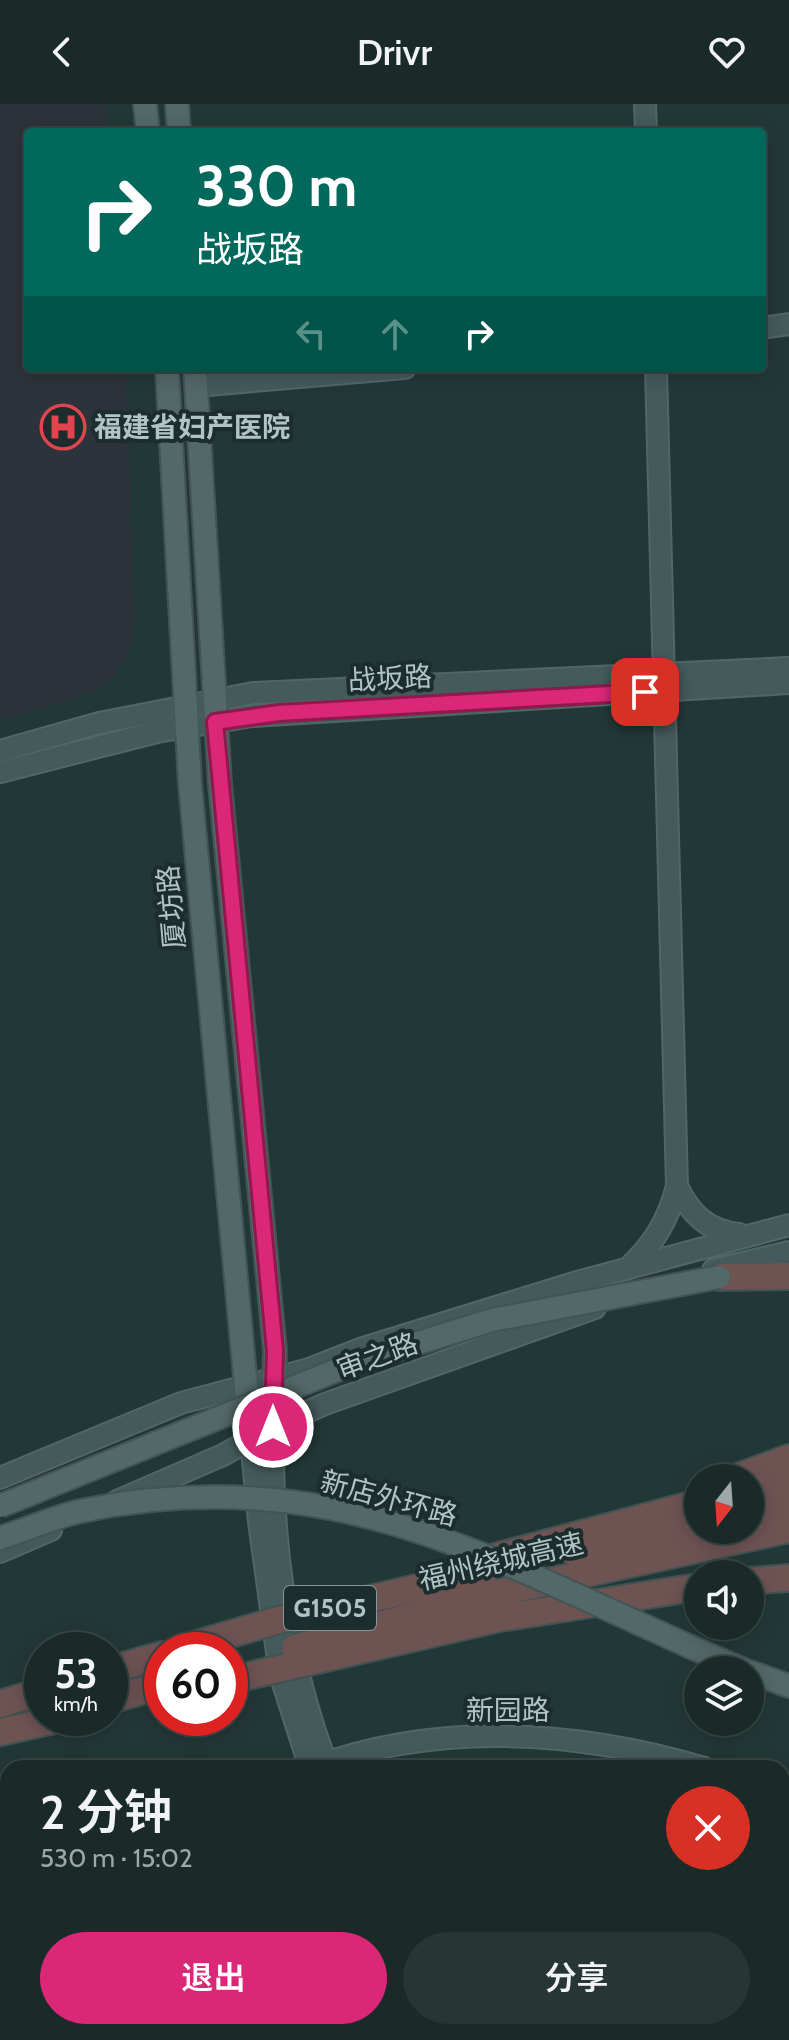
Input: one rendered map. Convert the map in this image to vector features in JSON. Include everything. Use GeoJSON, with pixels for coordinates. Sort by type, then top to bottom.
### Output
{"type":"FeatureCollection","features":[{"type":"Feature","properties":{"kind":"highway"},"geometry":{"type":"LineString","coordinates":[[719,1277],[789,1273]]}},
{"type":"Feature","properties":{"kind":"highway"},"geometry":{"type":"LineString","coordinates":[[764,1467],[789,1458]]}},
{"type":"Feature","properties":{"kind":"highway"},"geometry":{"type":"LineString","coordinates":[[764,1486],[789,1479]]}},
{"type":"Feature","properties":{"kind":"highway"},"geometry":{"type":"LineString","coordinates":[[248,1673],[490,1586],[604,1526],[684,1496]]}},
{"type":"Feature","properties":{"kind":"highway"},"geometry":{"type":"LineString","coordinates":[[764,1509],[789,1504]]}},
{"type":"Feature","properties":{"kind":"highway"},"geometry":{"type":"LineString","coordinates":[[604,1526],[684,1506]]}},
{"type":"Feature","properties":{"kind":"highway","name":"福州绕城高速"},"geometry":{"type":"LineString","coordinates":[[248,1660],[684,1527]]}},
{"type":"Feature","properties":{"kind":"highway","name":"福州绕城高速"},"geometry":{"type":"LineString","coordinates":[[238,1632],[275,1621],[490,1586],[789,1529]]}},
{"type":"Feature","properties":{"kind":"highway"},"geometry":{"type":"LineString","coordinates":[[764,1580],[789,1578]]}},
{"type":"Feature","properties":{"kind":"highway"},"geometry":{"type":"LineString","coordinates":[[490,1586],[684,1587]]}},
{"type":"Feature","properties":{"kind":"highway"},"geometry":{"type":"LineString","coordinates":[[0,1704],[24,1697]]}},
{"type":"Feature","properties":{"kind":"highway"},"geometry":{"type":"LineString","coordinates":[[0,1732],[24,1725]]}},
{"type":"Feature","properties":{"kind":"highway"},"geometry":{"type":"LineString","coordinates":[[0,1732],[24,1727]]}},
{"type":"Feature","properties":{"kind":"main road"},"geometry":{"type":"LineString","coordinates":[[145,104],[148,128]]}},
{"type":"Feature","properties":{"kind":"main road"},"geometry":{"type":"LineString","coordinates":[[177,104],[179,128]]}},
{"type":"Feature","properties":{"kind":"main road"},"geometry":{"type":"LineString","coordinates":[[645,104],[646,128]]}},
{"type":"Feature","properties":{"kind":"main road"},"geometry":{"type":"LineString","coordinates":[[766,327],[789,324]]}},
{"type":"Feature","properties":{"kind":"main road","name":"厦坊路"},"geometry":{"type":"LineString","coordinates":[[167,372],[185,716],[251,1440]]}},
{"type":"Feature","properties":{"kind":"main road"},"geometry":{"type":"LineString","coordinates":[[312,372],[195,377],[215,722],[275,1351],[274,1507],[297,1669],[317,1760]]}},
{"type":"Feature","properties":{"kind":"main road"},"geometry":{"type":"LineString","coordinates":[[627,1269],[652,1245],[663,1227],[677,1186],[656,372]]}},
{"type":"Feature","properties":{"kind":"main road","name":"战坂路"},"geometry":{"type":"LineString","coordinates":[[0,751],[99,723],[185,716],[215,722],[279,713],[663,682],[789,668]]}},
{"type":"Feature","properties":{"kind":"main road","name":"战坂路"},"geometry":{"type":"LineString","coordinates":[[0,772],[185,716],[214,699],[279,691],[663,682],[789,683]]}},
{"type":"Feature","properties":{"kind":"main road"},"geometry":{"type":"LineString","coordinates":[[677,1186],[689,1208],[708,1226],[727,1233],[749,1235]]}},
{"type":"Feature","properties":{"kind":"main road","name":"审之路"},"geometry":{"type":"LineString","coordinates":[[0,1478],[181,1403],[273,1380],[363,1348],[627,1269],[789,1225]]}},
{"type":"Feature","properties":{"kind":"main road","name":"审之路"},"geometry":{"type":"LineString","coordinates":[[0,1552],[223,1455],[273,1427],[325,1404],[657,1285],[789,1252]]}},
{"type":"Feature","properties":{"kind":"main road"},"geometry":{"type":"LineString","coordinates":[[0,1506],[357,1362],[492,1320],[719,1277]]}},
{"type":"Feature","properties":{"kind":"main road"},"geometry":{"type":"LineString","coordinates":[[251,1440],[280,1674],[316,1760]]}},
{"type":"Feature","properties":{"kind":"main road","name":"新店外环路"},"geometry":{"type":"LineString","coordinates":[[0,1538],[80,1512],[183,1498],[275,1500],[352,1514],[427,1534],[712,1656]]}},
{"type":"Feature","properties":{"kind":"main road"},"geometry":{"type":"LineString","coordinates":[[764,1677],[789,1686]]}},
{"type":"Feature","properties":{"kind":"main road","name":"新园路"},"geometry":{"type":"LineString","coordinates":[[339,1760],[364,1751],[418,1741],[507,1735],[608,1744],[673,1760]]}},
{"type":"Feature","properties":{"kind":"shaded area","name":"福建省妇产医院"},"geometry":{"type":"Polygon","coordinates":[[[0,104],[105,104],[108,128],[24,128],[24,372],[126,372],[134,624],[127,656],[106,684],[91,693],[0,720],[0,104]]]}},
{"type":"Feature","properties":{"kind":"place","name":"福建省妇产医院"},"geometry":{"type":"Point","coordinates":[63,427]}},
{"type":"Feature","properties":{"kind":"route"},"geometry":{"type":"LineString","coordinates":[[273,1427],[275,1351],[215,722],[279,713],[645,692]]}}]}
